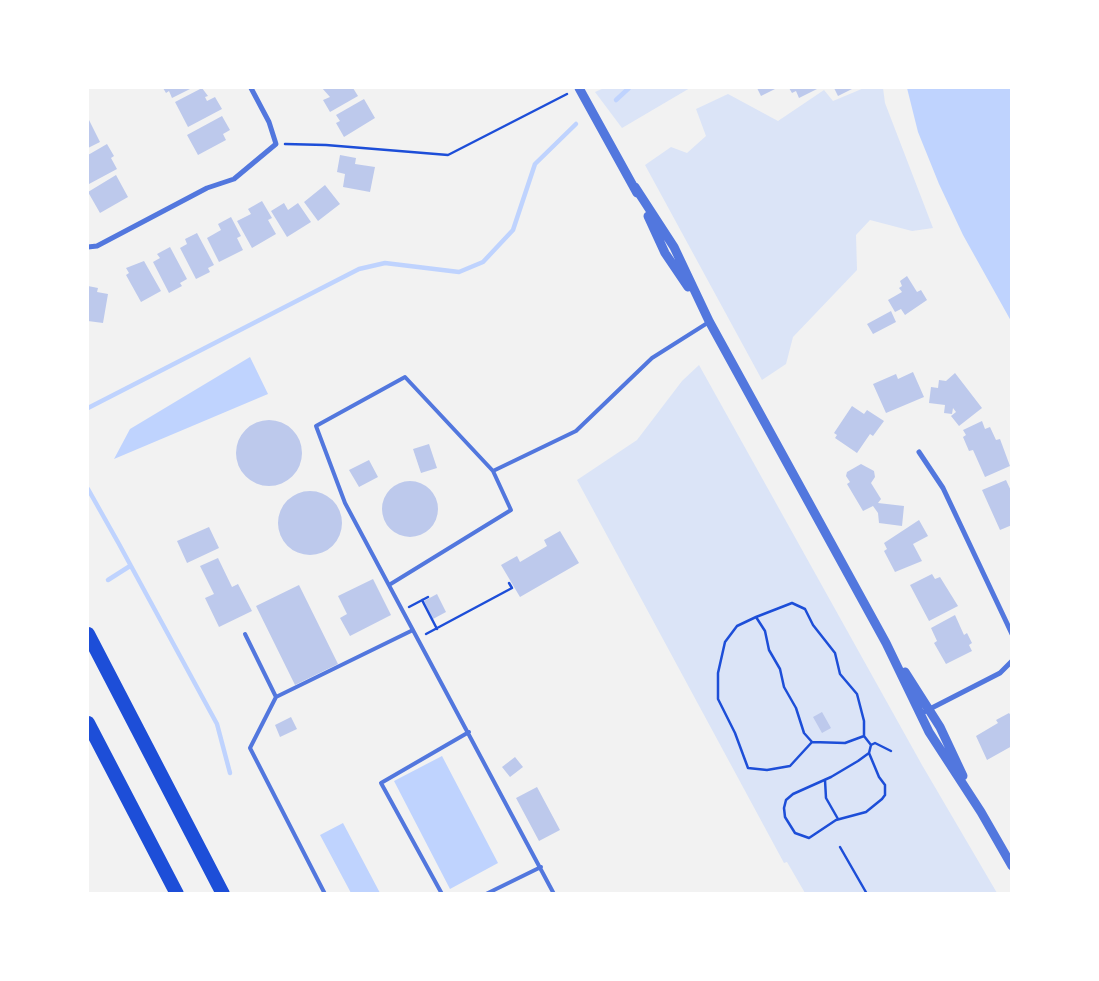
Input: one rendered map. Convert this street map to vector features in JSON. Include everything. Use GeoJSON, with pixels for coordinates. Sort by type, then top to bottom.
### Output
{"type":"FeatureCollection","features":[{"type":"Feature","properties":{"kind":"highway"},"geometry":{"type":"LineString","coordinates":[[88,634],[223,894]]}},
{"type":"Feature","properties":{"kind":"highway"},"geometry":{"type":"LineString","coordinates":[[88,723],[176,894]]}},
{"type":"Feature","properties":{"kind":"street"},"geometry":{"type":"LineString","coordinates":[[88,247],[97,246],[207,188],[234,178],[276,144],[269,122],[250,88]]}},
{"type":"Feature","properties":{"kind":"street"},"geometry":{"type":"LineString","coordinates":[[580,88],[635,187],[665,253],[704,312],[886,642],[929,710],[981,812]]}},
{"type":"Feature","properties":{"kind":"street"},"geometry":{"type":"LineString","coordinates":[[919,452],[942,488],[1012,634]]}},
{"type":"Feature","properties":{"kind":"street"},"geometry":{"type":"LineString","coordinates":[[886,642],[920,714],[1012,866]]}},
{"type":"Feature","properties":{"kind":"street"},"geometry":{"type":"LineString","coordinates":[[920,714],[1000,673],[1012,661]]}},
{"type":"Feature","properties":{"kind":"lane"},"geometry":{"type":"LineString","coordinates":[[494,471],[576,431],[652,358],[709,322]]}},
{"type":"Feature","properties":{"kind":"lane"},"geometry":{"type":"LineString","coordinates":[[389,585],[511,510],[494,471],[405,377],[316,426],[345,503],[554,894]]}},
{"type":"Feature","properties":{"kind":"lane"},"geometry":{"type":"LineString","coordinates":[[325,894],[250,748],[276,697],[413,630]]}},
{"type":"Feature","properties":{"kind":"lane"},"geometry":{"type":"LineString","coordinates":[[245,634],[276,697]]}},
{"type":"Feature","properties":{"kind":"lane"},"geometry":{"type":"LineString","coordinates":[[442,894],[381,783],[469,732]]}},
{"type":"Feature","properties":{"kind":"lane"},"geometry":{"type":"LineString","coordinates":[[486,894],[541,867]]}},
{"type":"Feature","properties":{"kind":"path"},"geometry":{"type":"LineString","coordinates":[[276,144],[326,145],[448,155],[567,94]]}},
{"type":"Feature","properties":{"kind":"path"},"geometry":{"type":"LineString","coordinates":[[418,638],[512,588],[509,583]]}},
{"type":"Feature","properties":{"kind":"path"},"geometry":{"type":"LineString","coordinates":[[403,611],[428,597]]}},
{"type":"Feature","properties":{"kind":"path"},"geometry":{"type":"LineString","coordinates":[[422,600],[437,629]]}},
{"type":"Feature","properties":{"kind":"path"},"geometry":{"type":"LineString","coordinates":[[812,742],[790,766],[767,770],[748,768],[735,733],[718,699],[718,673],[725,642],[737,626],[792,603],[805,609],[813,625],[835,653],[840,674],[857,694],[864,721],[864,736],[871,745]]}},
{"type":"Feature","properties":{"kind":"path"},"geometry":{"type":"LineString","coordinates":[[756,617],[765,631],[769,650],[780,669],[784,687],[796,708],[804,733],[812,742],[845,743],[864,736]]}},
{"type":"Feature","properties":{"kind":"path"},"geometry":{"type":"LineString","coordinates":[[871,745],[875,743],[891,751]]}},
{"type":"Feature","properties":{"kind":"path"},"geometry":{"type":"LineString","coordinates":[[869,753],[825,780],[788,798],[784,808],[785,817],[795,833],[809,838],[838,819],[872,809],[885,795],[884,784],[869,753],[871,745]]}},
{"type":"Feature","properties":{"kind":"path"},"geometry":{"type":"LineString","coordinates":[[825,780],[826,798],[838,819]]}},
{"type":"Feature","properties":{"kind":"path"},"geometry":{"type":"LineString","coordinates":[[840,847],[867,894]]}},
{"type":"Feature","properties":{"kind":"shaded area"},"geometry":{"type":"Polygon","coordinates":[[[604,88],[690,88],[622,128],[595,92],[604,88]]]}},
{"type":"Feature","properties":{"kind":"shaded area"},"geometry":{"type":"Polygon","coordinates":[[[864,88],[883,88],[885,103],[933,228],[912,231],[870,220],[856,235],[857,270],[793,337],[786,364],[762,380],[645,165],[671,147],[687,153],[706,136],[696,109],[728,94],[778,121],[824,90],[833,101],[864,88]]]}},
{"type":"Feature","properties":{"kind":"shaded area"},"geometry":{"type":"Polygon","coordinates":[[[699,365],[922,765],[997,893],[805,893],[787,862],[784,863],[577,480],[637,440],[682,381],[699,365]]]}},
{"type":"Feature","properties":{"kind":"water"},"geometry":{"type":"Polygon","coordinates":[[[907,88],[1011,88],[1011,321],[963,235],[939,184],[918,132],[907,88]]]}},
{"type":"Feature","properties":{"kind":"water"},"geometry":{"type":"Polygon","coordinates":[[[250,357],[268,394],[114,459],[130,429],[250,357]]]}},
{"type":"Feature","properties":{"kind":"water"},"geometry":{"type":"Polygon","coordinates":[[[442,756],[498,863],[450,889],[394,781],[442,756]]]}},
{"type":"Feature","properties":{"kind":"water"},"geometry":{"type":"Polygon","coordinates":[[[343,823],[380,893],[351,893],[320,835],[343,823]]]}},
{"type":"Feature","properties":{"kind":"building"},"geometry":{"type":"Polygon","coordinates":[[[163,88],[192,88],[172,98],[169,91],[166,93],[163,88]]]}},
{"type":"Feature","properties":{"kind":"building"},"geometry":{"type":"Polygon","coordinates":[[[202,88],[208,96],[205,97],[207,101],[215,97],[222,109],[188,127],[175,102],[202,88]]]}},
{"type":"Feature","properties":{"kind":"building"},"geometry":{"type":"Polygon","coordinates":[[[322,88],[353,88],[358,96],[330,112],[323,100],[330,97],[322,88]]]}},
{"type":"Feature","properties":{"kind":"building"},"geometry":{"type":"Polygon","coordinates":[[[757,88],[777,88],[761,96],[757,88]]]}},
{"type":"Feature","properties":{"kind":"building"},"geometry":{"type":"Polygon","coordinates":[[[789,88],[819,88],[799,98],[796,91],[792,93],[789,88]]]}},
{"type":"Feature","properties":{"kind":"building"},"geometry":{"type":"Polygon","coordinates":[[[834,88],[854,88],[838,96],[834,88]]]}},
{"type":"Feature","properties":{"kind":"building"},"geometry":{"type":"Polygon","coordinates":[[[364,99],[375,118],[344,137],[336,123],[340,121],[336,115],[364,99]]]}},
{"type":"Feature","properties":{"kind":"building"},"geometry":{"type":"Polygon","coordinates":[[[222,116],[230,130],[223,134],[226,140],[198,155],[187,135],[222,116]]]}},
{"type":"Feature","properties":{"kind":"building"},"geometry":{"type":"Polygon","coordinates":[[[88,118],[100,142],[88,148],[88,118]]]}},
{"type":"Feature","properties":{"kind":"building"},"geometry":{"type":"Polygon","coordinates":[[[107,144],[114,156],[111,158],[117,169],[89,184],[88,155],[107,144]]]}},
{"type":"Feature","properties":{"kind":"building"},"geometry":{"type":"Polygon","coordinates":[[[340,155],[356,158],[355,164],[375,167],[370,192],[343,187],[345,174],[337,172],[340,155]]]}},
{"type":"Feature","properties":{"kind":"building"},"geometry":{"type":"Polygon","coordinates":[[[116,175],[128,197],[100,213],[88,192],[116,175]]]}},
{"type":"Feature","properties":{"kind":"building"},"geometry":{"type":"Polygon","coordinates":[[[325,185],[340,204],[318,221],[304,202],[325,185]]]}},
{"type":"Feature","properties":{"kind":"building"},"geometry":{"type":"Polygon","coordinates":[[[262,201],[272,218],[268,220],[276,234],[252,248],[237,221],[251,214],[248,209],[262,201]]]}},
{"type":"Feature","properties":{"kind":"building"},"geometry":{"type":"Polygon","coordinates":[[[284,203],[288,210],[298,203],[311,222],[287,237],[271,211],[284,203]]]}},
{"type":"Feature","properties":{"kind":"building"},"geometry":{"type":"Polygon","coordinates":[[[231,217],[241,236],[237,238],[243,250],[219,262],[207,238],[221,230],[218,224],[231,217]]]}},
{"type":"Feature","properties":{"kind":"building"},"geometry":{"type":"Polygon","coordinates":[[[197,233],[214,265],[208,268],[210,272],[196,279],[180,248],[187,244],[185,239],[197,233]]]}},
{"type":"Feature","properties":{"kind":"building"},"geometry":{"type":"Polygon","coordinates":[[[170,247],[187,279],[180,283],[182,286],[169,293],[153,262],[160,258],[157,254],[170,247]]]}},
{"type":"Feature","properties":{"kind":"building"},"geometry":{"type":"Polygon","coordinates":[[[144,261],[161,291],[141,302],[126,275],[129,273],[126,268],[144,261]]]}},
{"type":"Feature","properties":{"kind":"building"},"geometry":{"type":"Polygon","coordinates":[[[907,276],[917,292],[921,290],[927,300],[905,315],[901,309],[895,312],[888,300],[902,292],[899,288],[902,286],[900,281],[907,276]]]}},
{"type":"Feature","properties":{"kind":"building"},"geometry":{"type":"Polygon","coordinates":[[[88,286],[98,288],[97,292],[108,294],[103,323],[88,321],[88,286]]]}},
{"type":"Feature","properties":{"kind":"building"},"geometry":{"type":"Polygon","coordinates":[[[891,311],[896,322],[873,334],[867,324],[891,311]]]}},
{"type":"Feature","properties":{"kind":"building"},"geometry":{"type":"Polygon","coordinates":[[[913,372],[924,397],[886,413],[873,384],[896,374],[898,379],[913,372]]]}},
{"type":"Feature","properties":{"kind":"building"},"geometry":{"type":"Polygon","coordinates":[[[955,373],[982,408],[959,426],[951,416],[956,412],[953,408],[952,414],[944,413],[945,405],[929,403],[931,387],[938,388],[939,380],[946,381],[955,373]]]}},
{"type":"Feature","properties":{"kind":"building"},"geometry":{"type":"Polygon","coordinates":[[[852,406],[864,414],[867,410],[884,421],[873,436],[870,434],[857,453],[835,438],[837,435],[834,433],[852,406]]]}},
{"type":"Feature","properties":{"kind":"building"},"geometry":{"type":"Polygon","coordinates":[[[269,420],[281,423],[292,430],[299,441],[302,453],[299,465],[292,476],[281,483],[269,486],[257,483],[246,476],[239,465],[236,453],[239,441],[246,430],[257,423],[269,420]]]}},
{"type":"Feature","properties":{"kind":"building"},"geometry":{"type":"Polygon","coordinates":[[[982,421],[985,429],[990,427],[996,440],[1000,439],[1010,466],[985,477],[973,450],[969,451],[963,437],[966,435],[963,430],[982,421]]]}},
{"type":"Feature","properties":{"kind":"building"},"geometry":{"type":"Polygon","coordinates":[[[429,444],[437,468],[421,473],[413,449],[429,444]]]}},
{"type":"Feature","properties":{"kind":"building"},"geometry":{"type":"Polygon","coordinates":[[[369,460],[378,477],[359,487],[349,470],[369,460]]]}},
{"type":"Feature","properties":{"kind":"building"},"geometry":{"type":"Polygon","coordinates":[[[861,464],[874,471],[875,477],[871,483],[881,499],[878,503],[904,506],[902,526],[879,523],[878,513],[873,506],[863,511],[847,484],[850,482],[846,476],[847,472],[861,464]]]}},
{"type":"Feature","properties":{"kind":"building"},"geometry":{"type":"Polygon","coordinates":[[[1006,480],[1012,493],[1012,525],[1000,530],[982,490],[1006,480]]]}},
{"type":"Feature","properties":{"kind":"building"},"geometry":{"type":"Polygon","coordinates":[[[404,481],[416,481],[426,485],[434,493],[438,509],[434,525],[426,533],[416,537],[404,537],[394,533],[386,525],[382,515],[382,503],[386,493],[394,485],[404,481]]]}},
{"type":"Feature","properties":{"kind":"building"},"geometry":{"type":"Polygon","coordinates":[[[310,491],[328,497],[336,505],[342,523],[336,541],[328,549],[310,555],[292,549],[284,541],[278,523],[284,505],[292,497],[310,491]]]}},
{"type":"Feature","properties":{"kind":"building"},"geometry":{"type":"Polygon","coordinates":[[[919,520],[928,536],[913,544],[922,561],[895,572],[884,551],[887,549],[884,543],[919,520]]]}},
{"type":"Feature","properties":{"kind":"building"},"geometry":{"type":"Polygon","coordinates":[[[209,527],[219,548],[187,563],[177,541],[209,527]]]}},
{"type":"Feature","properties":{"kind":"building"},"geometry":{"type":"Polygon","coordinates":[[[560,531],[579,563],[520,597],[501,565],[517,556],[520,562],[547,546],[544,540],[560,531]]]}},
{"type":"Feature","properties":{"kind":"building"},"geometry":{"type":"Polygon","coordinates":[[[218,558],[232,587],[238,584],[252,611],[219,627],[205,598],[214,594],[200,566],[218,558]]]}},
{"type":"Feature","properties":{"kind":"building"},"geometry":{"type":"Polygon","coordinates":[[[932,574],[935,579],[940,577],[958,606],[929,621],[910,585],[932,574]]]}},
{"type":"Feature","properties":{"kind":"building"},"geometry":{"type":"Polygon","coordinates":[[[373,579],[391,615],[350,636],[340,618],[347,614],[338,596],[373,579]]]}},
{"type":"Feature","properties":{"kind":"building"},"geometry":{"type":"Polygon","coordinates":[[[299,585],[338,664],[295,685],[256,606],[299,585]]]}},
{"type":"Feature","properties":{"kind":"building"},"geometry":{"type":"Polygon","coordinates":[[[437,594],[446,612],[433,619],[424,601],[437,594]]]}},
{"type":"Feature","properties":{"kind":"building"},"geometry":{"type":"Polygon","coordinates":[[[955,615],[964,635],[967,633],[972,643],[969,645],[972,651],[946,664],[934,643],[937,641],[931,628],[955,615]]]}},
{"type":"Feature","properties":{"kind":"building"},"geometry":{"type":"Polygon","coordinates":[[[822,712],[831,728],[822,733],[813,717],[822,712]]]}},
{"type":"Feature","properties":{"kind":"building"},"geometry":{"type":"Polygon","coordinates":[[[1009,713],[1012,717],[1012,746],[987,760],[976,736],[998,723],[996,720],[1009,713]]]}},
{"type":"Feature","properties":{"kind":"building"},"geometry":{"type":"Polygon","coordinates":[[[291,717],[297,729],[280,737],[275,725],[291,717]]]}},
{"type":"Feature","properties":{"kind":"building"},"geometry":{"type":"Polygon","coordinates":[[[515,757],[523,767],[510,777],[502,767],[515,757]]]}},
{"type":"Feature","properties":{"kind":"building"},"geometry":{"type":"Polygon","coordinates":[[[537,787],[560,830],[539,841],[516,798],[537,787]]]}},
{"type":"Feature","properties":{"kind":"waterway"},"geometry":{"type":"LineString","coordinates":[[616,100],[629,88]]}},
{"type":"Feature","properties":{"kind":"waterway"},"geometry":{"type":"LineString","coordinates":[[88,408],[359,269],[385,263],[459,272],[483,262],[513,230],[535,164],[576,124]]}},
{"type":"Feature","properties":{"kind":"waterway"},"geometry":{"type":"LineString","coordinates":[[88,489],[217,724],[230,773]]}},
{"type":"Feature","properties":{"kind":"waterway"},"geometry":{"type":"LineString","coordinates":[[108,580],[130,566]]}}]}
